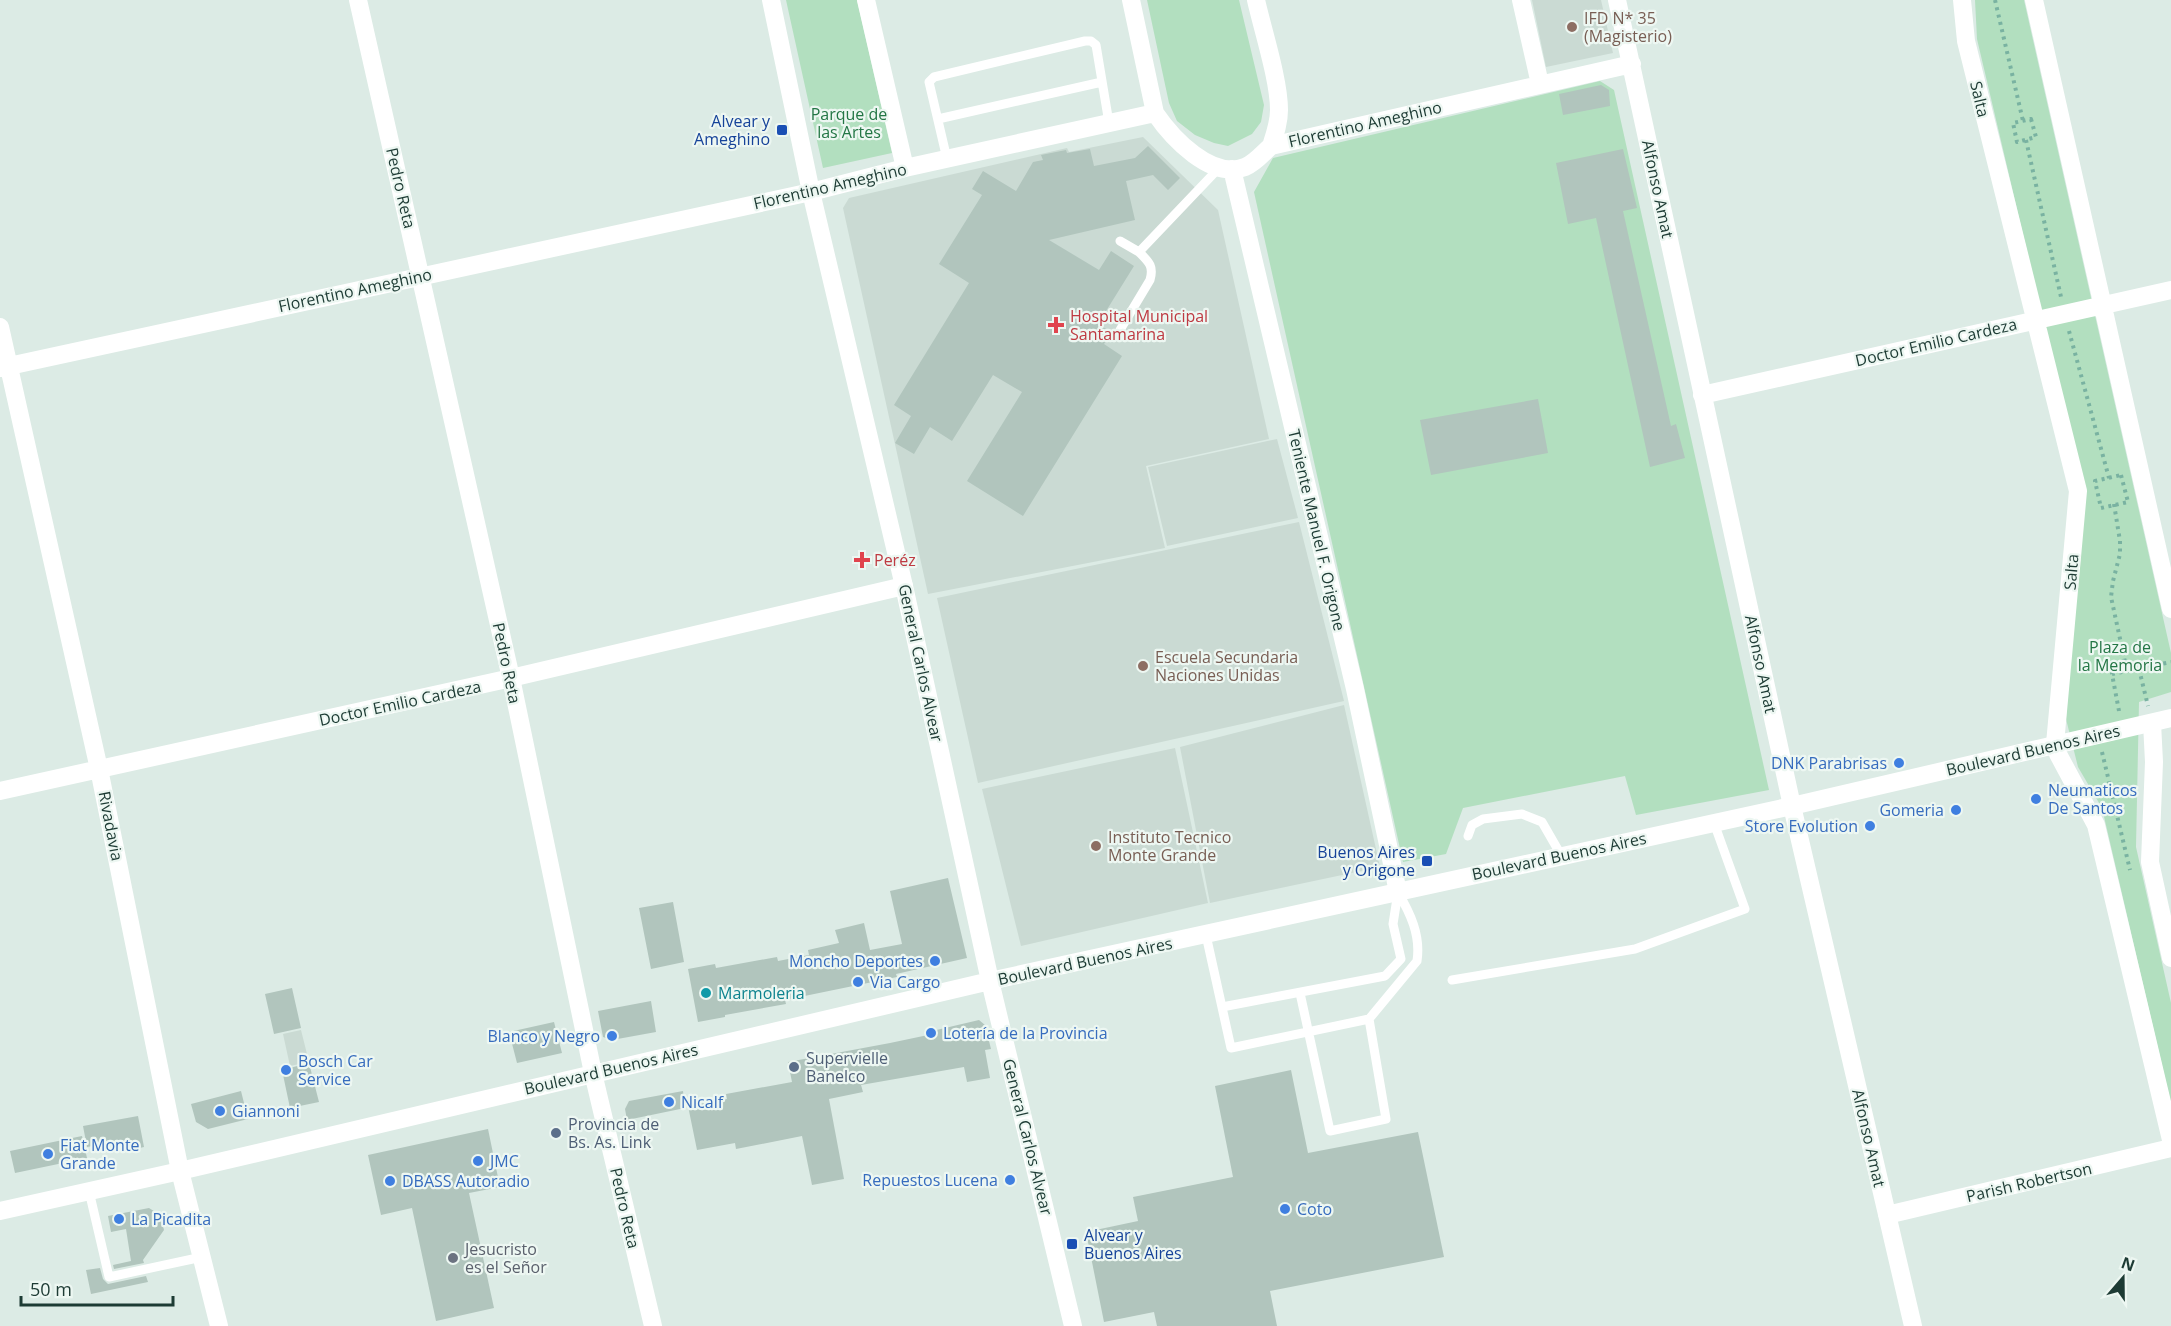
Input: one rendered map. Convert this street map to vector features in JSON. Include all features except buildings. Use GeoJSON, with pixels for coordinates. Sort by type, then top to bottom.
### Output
{"type":"FeatureCollection","features":[{"type":"Feature","properties":{"kind":"street","name":"Pedro Reta"},"geometry":{"type":"LineString","coordinates":[[358,0],[511,678],[593,1072],[653,1326]]}},
{"type":"Feature","properties":{"kind":"street","name":"General Carlos Alvear"},"geometry":{"type":"LineString","coordinates":[[771,0],[811,192],[904,586],[990,981],[1073,1326]]}},
{"type":"Feature","properties":{"kind":"street"},"geometry":{"type":"LineString","coordinates":[[866,0],[905,168]]}},
{"type":"Feature","properties":{"kind":"street"},"geometry":{"type":"LineString","coordinates":[[1131,0],[1155,112],[1165,128],[1182,145],[1225,168]]}},
{"type":"Feature","properties":{"kind":"street"},"geometry":{"type":"LineString","coordinates":[[1256,0],[1277,92],[1277,127],[1271,146]]}},
{"type":"Feature","properties":{"kind":"street"},"geometry":{"type":"LineString","coordinates":[[1521,0],[1540,84]]}},
{"type":"Feature","properties":{"kind":"street","name":"Alfonso Amat"},"geometry":{"type":"LineString","coordinates":[[1617,0],[1792,806],[1913,1326]]}},
{"type":"Feature","properties":{"kind":"street","name":"Salta"},"geometry":{"type":"LineString","coordinates":[[1962,0],[1968,52],[2078,491],[2055,744]]}},
{"type":"Feature","properties":{"kind":"street"},"geometry":{"type":"LineString","coordinates":[[2034,0],[2171,609]]}},
{"type":"Feature","properties":{"kind":"street","name":"Florentino Ameghino"},"geometry":{"type":"LineString","coordinates":[[1225,168],[1246,166],[1271,146],[1632,64]]}},
{"type":"Feature","properties":{"kind":"street","name":"Florentino Ameghino"},"geometry":{"type":"LineString","coordinates":[[4,367],[811,192],[905,168],[1155,112]]}},
{"type":"Feature","properties":{"kind":"street","name":"Teniente Manuel F. Origone"},"geometry":{"type":"LineString","coordinates":[[1225,168],[1355,689],[1398,892]]}},
{"type":"Feature","properties":{"kind":"street","name":"Doctor Emilio Cardeza"},"geometry":{"type":"LineString","coordinates":[[1702,395],[2171,290]]}},
{"type":"Feature","properties":{"kind":"street","name":"Rivadavia"},"geometry":{"type":"LineString","coordinates":[[0,327],[4,367],[99,769],[180,1170],[219,1326]]}},
{"type":"Feature","properties":{"kind":"street","name":"Doctor Emilio Cardeza"},"geometry":{"type":"LineString","coordinates":[[0,791],[511,678],[904,586]]}},
{"type":"Feature","properties":{"kind":"street","name":"Boulevard Buenos Aires"},"geometry":{"type":"LineString","coordinates":[[0,1210],[990,981],[1792,806],[2171,718]]}},
{"type":"Feature","properties":{"kind":"street"},"geometry":{"type":"LineString","coordinates":[[2152,723],[2154,762],[2150,862],[2171,958]]}},
{"type":"Feature","properties":{"kind":"street"},"geometry":{"type":"LineString","coordinates":[[2055,744],[2096,825],[2171,1140]]}},
{"type":"Feature","properties":{"kind":"street","name":"Parish Robertson"},"geometry":{"type":"LineString","coordinates":[[1887,1215],[2171,1148]]}},
{"type":"Feature","properties":{"kind":"lane"},"geometry":{"type":"LineString","coordinates":[[947,159],[929,82],[934,77],[1074,43],[1091,41],[1096,45],[1109,123]]}},
{"type":"Feature","properties":{"kind":"lane"},"geometry":{"type":"LineString","coordinates":[[938,119],[1102,82]]}},
{"type":"Feature","properties":{"kind":"lane"},"geometry":{"type":"LineString","coordinates":[[1139,252],[1225,168]]}},
{"type":"Feature","properties":{"kind":"lane"},"geometry":{"type":"LineString","coordinates":[[1120,241],[1139,252],[1150,263],[1153,271],[1120,330]]}},
{"type":"Feature","properties":{"kind":"lane"},"geometry":{"type":"LineString","coordinates":[[1467,836],[1472,825],[1483,819],[1522,814],[1542,822],[1561,855]]}},
{"type":"Feature","properties":{"kind":"lane"},"geometry":{"type":"LineString","coordinates":[[1452,980],[1635,949],[1745,909],[1714,823]]}},
{"type":"Feature","properties":{"kind":"lane"},"geometry":{"type":"LineString","coordinates":[[1222,1007],[1386,976],[1401,959],[1393,924],[1398,892]]}},
{"type":"Feature","properties":{"kind":"lane"},"geometry":{"type":"LineString","coordinates":[[1206,935],[1231,1048],[1369,1019],[1417,961],[1418,952],[1413,919],[1398,892]]}},
{"type":"Feature","properties":{"kind":"lane"},"geometry":{"type":"LineString","coordinates":[[1300,993],[1330,1131],[1386,1119],[1369,1019]]}},
{"type":"Feature","properties":{"kind":"lane"},"geometry":{"type":"LineString","coordinates":[[89,1191],[109,1276],[202,1257]]}},
{"type":"Feature","properties":{"kind":"path"},"geometry":{"type":"LineString","coordinates":[[1995,0],[2023,121]]}},
{"type":"Feature","properties":{"kind":"path"},"geometry":{"type":"LineString","coordinates":[[2031,119],[2036,137],[2017,142],[2013,123],[2023,121],[2031,119]]}},
{"type":"Feature","properties":{"kind":"path"},"geometry":{"type":"LineString","coordinates":[[2121,475],[2128,502],[2115,504],[2102,508],[2095,481],[2121,475]]}},
{"type":"Feature","properties":{"kind":"path"},"geometry":{"type":"LineString","coordinates":[[2115,504],[2120,554],[2111,597],[2127,671]]}},
{"type":"Feature","properties":{"kind":"path"},"geometry":{"type":"LineString","coordinates":[[2122,730],[2112,674],[2171,662]]}},
{"type":"Feature","properties":{"kind":"path"},"geometry":{"type":"LineString","coordinates":[[2139,669],[2152,723]]}},
{"type":"Feature","properties":{"kind":"path"},"geometry":{"type":"LineString","coordinates":[[2098,735],[2130,871]]}},
{"type":"Feature","properties":{"kind":"shaded area","name":"IFD N* 35 (Magisterio)"},"geometry":{"type":"Polygon","coordinates":[[[1532,0],[1601,0],[1613,53],[1546,67],[1532,0]]]}},
{"type":"Feature","properties":{"kind":"shaded area","name":"Hospital Municipal Santamarina"},"geometry":{"type":"Polygon","coordinates":[[[1143,137],[1218,210],[1269,439],[1146,466],[1165,548],[928,594],[843,208],[849,198],[1067,148],[1069,152],[1143,137]]]}},
{"type":"Feature","properties":{"kind":"shaded area"},"geometry":{"type":"Polygon","coordinates":[[[1277,439],[1298,518],[1167,546],[1148,467],[1277,439]]]}},
{"type":"Feature","properties":{"kind":"shaded area","name":"Escuela Secundaria Naciones Unidas"},"geometry":{"type":"Polygon","coordinates":[[[1299,522],[1344,701],[978,783],[937,598],[1299,522]]]}},
{"type":"Feature","properties":{"kind":"shaded area"},"geometry":{"type":"Polygon","coordinates":[[[1344,705],[1380,867],[1210,903],[1180,747],[1344,705]]]}},
{"type":"Feature","properties":{"kind":"shaded area","name":"Instituto Tecnico Monte Grande"},"geometry":{"type":"Polygon","coordinates":[[[1175,748],[1208,903],[1021,946],[982,789],[1175,748]]]}},
{"type":"Feature","properties":{"kind":"shaded area"},"geometry":{"type":"Polygon","coordinates":[[[301,1030],[309,1062],[290,1066],[283,1034],[301,1030]]]}},
{"type":"Feature","properties":{"kind":"green space","name":"Parque de las Artes"},"geometry":{"type":"Polygon","coordinates":[[[786,0],[857,0],[892,153],[823,168],[786,0]]]}},
{"type":"Feature","properties":{"kind":"green space"},"geometry":{"type":"Polygon","coordinates":[[[1147,0],[1239,0],[1264,105],[1261,122],[1252,134],[1228,146],[1195,135],[1177,121],[1169,103],[1147,0]]]}},
{"type":"Feature","properties":{"kind":"green space","name":"Plaza de la Memoria"},"geometry":{"type":"Polygon","coordinates":[[[1975,0],[2024,0],[2171,653],[2171,692],[2139,702],[2136,847],[2171,1003],[2171,1104],[2102,808],[2078,767],[2066,719],[2083,489],[1977,39],[1975,0]]]}},
{"type":"Feature","properties":{"kind":"green space"},"geometry":{"type":"Polygon","coordinates":[[[1600,81],[1614,90],[1769,790],[1636,815],[1625,776],[1463,808],[1446,854],[1403,862],[1254,192],[1273,158],[1600,81]]]}},
{"type":"Feature","properties":{"kind":"place","name":"IFD N* 35 (Magisterio)"},"geometry":{"type":"Point","coordinates":[1572,27]}},
{"type":"Feature","properties":{"kind":"place","name":"Alvear y Ameghino"},"geometry":{"type":"Point","coordinates":[782,130]}},
{"type":"Feature","properties":{"kind":"place","name":"Hospital Municipal Santamarina"},"geometry":{"type":"Point","coordinates":[1056,325]}},
{"type":"Feature","properties":{"kind":"place","name":"Peréz"},"geometry":{"type":"Point","coordinates":[862,560]}},
{"type":"Feature","properties":{"kind":"place","name":"Escuela Secundaria Naciones Unidas"},"geometry":{"type":"Point","coordinates":[1143,666]}},
{"type":"Feature","properties":{"kind":"place","name":"DNK Parabrisas"},"geometry":{"type":"Point","coordinates":[1899,763]}},
{"type":"Feature","properties":{"kind":"place","name":"Neumaticos De Santos"},"geometry":{"type":"Point","coordinates":[2036,799]}},
{"type":"Feature","properties":{"kind":"place","name":"Gomeria"},"geometry":{"type":"Point","coordinates":[1956,810]}},
{"type":"Feature","properties":{"kind":"place","name":"Store Evolution"},"geometry":{"type":"Point","coordinates":[1870,826]}},
{"type":"Feature","properties":{"kind":"place","name":"Instituto Tecnico Monte Grande"},"geometry":{"type":"Point","coordinates":[1096,846]}},
{"type":"Feature","properties":{"kind":"place","name":"Buenos Aires y Origone"},"geometry":{"type":"Point","coordinates":[1427,861]}},
{"type":"Feature","properties":{"kind":"place","name":"Moncho Deportes"},"geometry":{"type":"Point","coordinates":[935,961]}},
{"type":"Feature","properties":{"kind":"place","name":"Via Cargo"},"geometry":{"type":"Point","coordinates":[858,982]}},
{"type":"Feature","properties":{"kind":"place","name":"Marmoleria"},"geometry":{"type":"Point","coordinates":[706,993]}},
{"type":"Feature","properties":{"kind":"place","name":"Lotería de la Provincia"},"geometry":{"type":"Point","coordinates":[931,1033]}},
{"type":"Feature","properties":{"kind":"place","name":"Blanco y Negro"},"geometry":{"type":"Point","coordinates":[612,1036]}},
{"type":"Feature","properties":{"kind":"place","name":"Supervielle Banelco"},"geometry":{"type":"Point","coordinates":[794,1067]}},
{"type":"Feature","properties":{"kind":"place","name":"Bosch Car Service"},"geometry":{"type":"Point","coordinates":[286,1070]}},
{"type":"Feature","properties":{"kind":"place","name":"Nicalf"},"geometry":{"type":"Point","coordinates":[669,1102]}},
{"type":"Feature","properties":{"kind":"place","name":"Giannoni"},"geometry":{"type":"Point","coordinates":[220,1111]}},
{"type":"Feature","properties":{"kind":"place","name":"Provincia de Bs. As. Link"},"geometry":{"type":"Point","coordinates":[556,1133]}},
{"type":"Feature","properties":{"kind":"place","name":"Fiat Monte Grande"},"geometry":{"type":"Point","coordinates":[48,1154]}},
{"type":"Feature","properties":{"kind":"place","name":"JMC"},"geometry":{"type":"Point","coordinates":[478,1161]}},
{"type":"Feature","properties":{"kind":"place","name":"Repuestos Lucena"},"geometry":{"type":"Point","coordinates":[1010,1180]}},
{"type":"Feature","properties":{"kind":"place","name":"DBASS Autoradio"},"geometry":{"type":"Point","coordinates":[390,1181]}},
{"type":"Feature","properties":{"kind":"place","name":"Coto"},"geometry":{"type":"Point","coordinates":[1285,1209]}},
{"type":"Feature","properties":{"kind":"place","name":"La Picadita"},"geometry":{"type":"Point","coordinates":[119,1219]}},
{"type":"Feature","properties":{"kind":"place","name":"Alvear y Buenos Aires"},"geometry":{"type":"Point","coordinates":[1072,1244]}},
{"type":"Feature","properties":{"kind":"place","name":"Jesucristo es el Señor"},"geometry":{"type":"Point","coordinates":[453,1258]}}]}
